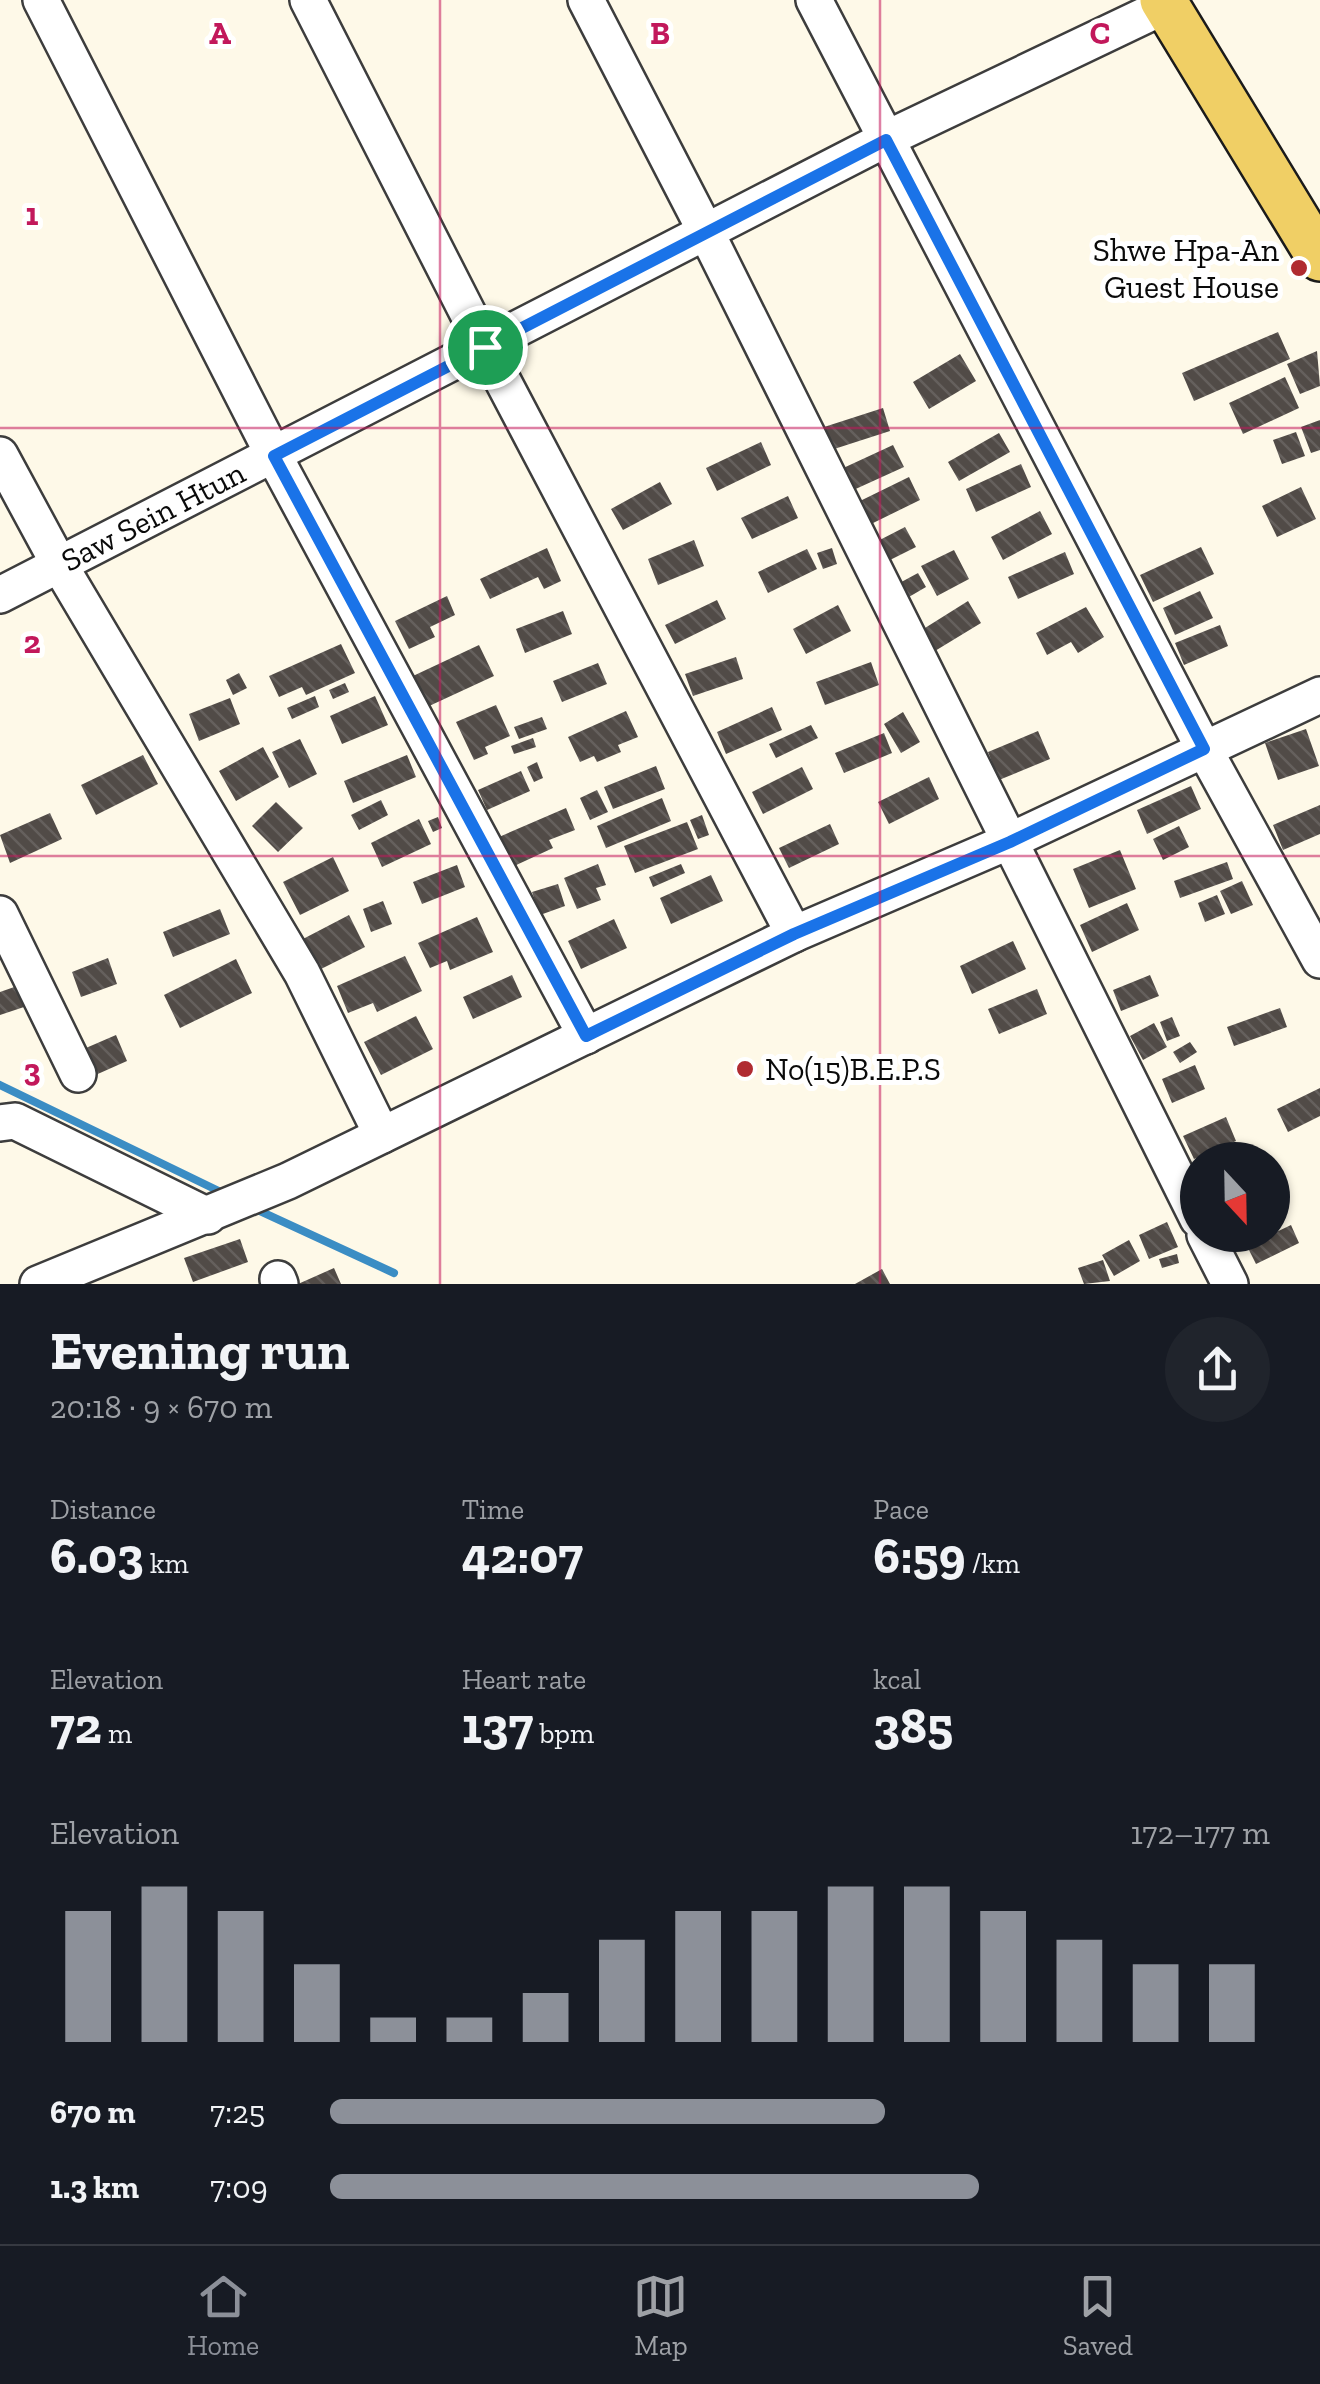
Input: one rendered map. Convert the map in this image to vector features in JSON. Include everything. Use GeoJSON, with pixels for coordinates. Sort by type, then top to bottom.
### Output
{"type":"FeatureCollection","features":[{"type":"Feature","properties":{"kind":"main road"},"geometry":{"type":"LineString","coordinates":[[1165,2],[1320,258]]}},
{"type":"Feature","properties":{"kind":"street"},"geometry":{"type":"LineString","coordinates":[[41,0],[274,456],[586,1036]]}},
{"type":"Feature","properties":{"kind":"street"},"geometry":{"type":"LineString","coordinates":[[308,0],[485,347],[794,934]]}},
{"type":"Feature","properties":{"kind":"street"},"geometry":{"type":"LineString","coordinates":[[586,0],[706,232],[1180,1183]]}},
{"type":"Feature","properties":{"kind":"street"},"geometry":{"type":"LineString","coordinates":[[814,0],[1204,749],[1320,960]]}},
{"type":"Feature","properties":{"kind":"street","name":"Saw Sein Htun"},"geometry":{"type":"LineString","coordinates":[[0,596],[886,140],[1165,2]]}},
{"type":"Feature","properties":{"kind":"street"},"geometry":{"type":"LineString","coordinates":[[0,455],[60,566],[302,972],[382,1135]]}},
{"type":"Feature","properties":{"kind":"street"},"geometry":{"type":"LineString","coordinates":[[38,1284],[288,1181],[794,934],[1010,842],[1320,695]]}},
{"type":"Feature","properties":{"kind":"street"},"geometry":{"type":"LineString","coordinates":[[0,914],[78,1074]]}},
{"type":"Feature","properties":{"kind":"street"},"geometry":{"type":"LineString","coordinates":[[0,1123],[15,1121],[208,1216]]}},
{"type":"Feature","properties":{"kind":"street"},"geometry":{"type":"LineString","coordinates":[[1214,1252],[1230,1284]]}},
{"type":"Feature","properties":{"kind":"building"},"geometry":{"type":"Polygon","coordinates":[[[1278,332],[1290,359],[1194,401],[1182,373],[1278,332]]]}},
{"type":"Feature","properties":{"kind":"building"},"geometry":{"type":"Polygon","coordinates":[[[1317,351],[1320,386],[1300,394],[1287,364],[1317,351]]]}},
{"type":"Feature","properties":{"kind":"building"},"geometry":{"type":"Polygon","coordinates":[[[960,354],[976,381],[929,409],[913,382],[960,354]]]}},
{"type":"Feature","properties":{"kind":"building"},"geometry":{"type":"Polygon","coordinates":[[[1285,377],[1299,408],[1243,434],[1229,403],[1285,377]]]}},
{"type":"Feature","properties":{"kind":"building"},"geometry":{"type":"Polygon","coordinates":[[[883,408],[890,431],[828,451],[821,428],[883,408]]]}},
{"type":"Feature","properties":{"kind":"building"},"geometry":{"type":"Polygon","coordinates":[[[1320,420],[1320,450],[1311,453],[1301,427],[1320,420]]]}},
{"type":"Feature","properties":{"kind":"building"},"geometry":{"type":"Polygon","coordinates":[[[1296,432],[1305,456],[1282,464],[1273,440],[1296,432]]]}},
{"type":"Feature","properties":{"kind":"building"},"geometry":{"type":"Polygon","coordinates":[[[999,433],[1010,452],[959,481],[948,462],[999,433]]]}},
{"type":"Feature","properties":{"kind":"building"},"geometry":{"type":"Polygon","coordinates":[[[761,442],[771,465],[717,491],[706,468],[761,442]]]}},
{"type":"Feature","properties":{"kind":"building"},"geometry":{"type":"Polygon","coordinates":[[[893,445],[904,467],[849,492],[839,470],[893,445]]]}},
{"type":"Feature","properties":{"kind":"building"},"geometry":{"type":"Polygon","coordinates":[[[1021,464],[1031,487],[976,512],[966,489],[1021,464]]]}},
{"type":"Feature","properties":{"kind":"building"},"geometry":{"type":"Polygon","coordinates":[[[909,477],[920,500],[869,525],[858,502],[909,477]]]}},
{"type":"Feature","properties":{"kind":"building"},"geometry":{"type":"Polygon","coordinates":[[[660,482],[672,504],[623,530],[611,509],[660,482]]]}},
{"type":"Feature","properties":{"kind":"building"},"geometry":{"type":"Polygon","coordinates":[[[1301,487],[1316,519],[1277,537],[1262,506],[1301,487]]]}},
{"type":"Feature","properties":{"kind":"building"},"geometry":{"type":"Polygon","coordinates":[[[788,496],[798,518],[752,539],[741,518],[788,496]]]}},
{"type":"Feature","properties":{"kind":"building"},"geometry":{"type":"Polygon","coordinates":[[[1040,511],[1052,534],[1003,560],[991,537],[1040,511]]]}},
{"type":"Feature","properties":{"kind":"building"},"geometry":{"type":"Polygon","coordinates":[[[905,527],[916,547],[882,564],[872,544],[905,527]]]}},
{"type":"Feature","properties":{"kind":"building"},"geometry":{"type":"Polygon","coordinates":[[[694,540],[704,566],[658,585],[648,559],[694,540]]]}},
{"type":"Feature","properties":{"kind":"building"},"geometry":{"type":"Polygon","coordinates":[[[1201,547],[1214,574],[1153,602],[1140,575],[1201,547]]]}},
{"type":"Feature","properties":{"kind":"building"},"geometry":{"type":"Polygon","coordinates":[[[547,548],[561,581],[544,589],[538,577],[490,599],[480,579],[547,548]]]}},
{"type":"Feature","properties":{"kind":"building"},"geometry":{"type":"Polygon","coordinates":[[[832,548],[837,564],[823,569],[817,553],[832,548]]]}},
{"type":"Feature","properties":{"kind":"building"},"geometry":{"type":"Polygon","coordinates":[[[807,549],[817,569],[768,593],[758,572],[807,549]]]}},
{"type":"Feature","properties":{"kind":"building"},"geometry":{"type":"Polygon","coordinates":[[[954,550],[969,579],[937,596],[921,566],[954,550]]]}},
{"type":"Feature","properties":{"kind":"building"},"geometry":{"type":"Polygon","coordinates":[[[1065,552],[1074,574],[1018,599],[1008,577],[1065,552]]]}},
{"type":"Feature","properties":{"kind":"building"},"geometry":{"type":"Polygon","coordinates":[[[918,573],[926,587],[902,601],[894,586],[918,573]]]}},
{"type":"Feature","properties":{"kind":"building"},"geometry":{"type":"Polygon","coordinates":[[[1200,591],[1213,618],[1175,635],[1163,608],[1200,591]]]}},
{"type":"Feature","properties":{"kind":"building"},"geometry":{"type":"Polygon","coordinates":[[[447,596],[455,615],[430,627],[435,637],[409,649],[395,621],[447,596]]]}},
{"type":"Feature","properties":{"kind":"building"},"geometry":{"type":"Polygon","coordinates":[[[717,600],[726,619],[675,644],[665,625],[717,600]]]}},
{"type":"Feature","properties":{"kind":"building"},"geometry":{"type":"Polygon","coordinates":[[[968,601],[981,623],[930,654],[917,633],[968,601]]]}},
{"type":"Feature","properties":{"kind":"building"},"geometry":{"type":"Polygon","coordinates":[[[838,605],[851,631],[806,654],[793,629],[838,605]]]}},
{"type":"Feature","properties":{"kind":"building"},"geometry":{"type":"Polygon","coordinates":[[[1086,607],[1104,637],[1078,653],[1071,642],[1047,655],[1036,633],[1086,607]]]}},
{"type":"Feature","properties":{"kind":"building"},"geometry":{"type":"Polygon","coordinates":[[[563,611],[572,634],[525,653],[516,629],[563,611]]]}},
{"type":"Feature","properties":{"kind":"building"},"geometry":{"type":"Polygon","coordinates":[[[1220,625],[1228,646],[1184,665],[1175,643],[1220,625]]]}},
{"type":"Feature","properties":{"kind":"building"},"geometry":{"type":"Polygon","coordinates":[[[341,644],[355,673],[306,695],[302,687],[279,697],[269,676],[341,644]]]}},
{"type":"Feature","properties":{"kind":"building"},"geometry":{"type":"Polygon","coordinates":[[[479,645],[494,676],[427,707],[413,676],[479,645]]]}},
{"type":"Feature","properties":{"kind":"building"},"geometry":{"type":"Polygon","coordinates":[[[736,657],[743,679],[693,696],[685,674],[736,657]]]}},
{"type":"Feature","properties":{"kind":"building"},"geometry":{"type":"Polygon","coordinates":[[[871,662],[879,685],[825,705],[816,682],[871,662]]]}},
{"type":"Feature","properties":{"kind":"building"},"geometry":{"type":"Polygon","coordinates":[[[598,663],[607,684],[562,702],[553,681],[598,663]]]}},
{"type":"Feature","properties":{"kind":"building"},"geometry":{"type":"Polygon","coordinates":[[[239,673],[247,688],[233,695],[226,680],[239,673]]]}},
{"type":"Feature","properties":{"kind":"building"},"geometry":{"type":"Polygon","coordinates":[[[345,683],[349,692],[333,699],[329,690],[345,683]]]}},
{"type":"Feature","properties":{"kind":"building"},"geometry":{"type":"Polygon","coordinates":[[[315,696],[319,707],[292,719],[287,708],[315,696]]]}},
{"type":"Feature","properties":{"kind":"building"},"geometry":{"type":"Polygon","coordinates":[[[375,696],[388,725],[342,744],[330,716],[375,696]]]}},
{"type":"Feature","properties":{"kind":"building"},"geometry":{"type":"Polygon","coordinates":[[[230,698],[240,724],[199,741],[189,714],[230,698]]]}},
{"type":"Feature","properties":{"kind":"building"},"geometry":{"type":"Polygon","coordinates":[[[496,705],[510,736],[485,747],[488,754],[474,760],[456,722],[496,705]]]}},
{"type":"Feature","properties":{"kind":"building"},"geometry":{"type":"Polygon","coordinates":[[[772,707],[782,730],[726,754],[717,732],[772,707]]]}},
{"type":"Feature","properties":{"kind":"building"},"geometry":{"type":"Polygon","coordinates":[[[626,711],[638,737],[618,745],[621,752],[597,762],[594,756],[580,762],[568,737],[626,711]]]}},
{"type":"Feature","properties":{"kind":"building"},"geometry":{"type":"Polygon","coordinates":[[[903,712],[920,742],[901,753],[884,724],[903,712]]]}},
{"type":"Feature","properties":{"kind":"building"},"geometry":{"type":"Polygon","coordinates":[[[542,717],[547,729],[519,739],[514,727],[542,717]]]}},
{"type":"Feature","properties":{"kind":"building"},"geometry":{"type":"Polygon","coordinates":[[[811,725],[818,738],[776,758],[769,744],[811,725]]]}},
{"type":"Feature","properties":{"kind":"building"},"geometry":{"type":"Polygon","coordinates":[[[1306,729],[1319,766],[1278,780],[1265,743],[1306,729]]]}},
{"type":"Feature","properties":{"kind":"building"},"geometry":{"type":"Polygon","coordinates":[[[1038,731],[1050,759],[999,780],[988,752],[1038,731]]]}},
{"type":"Feature","properties":{"kind":"building"},"geometry":{"type":"Polygon","coordinates":[[[884,733],[892,753],[844,773],[835,753],[884,733]]]}},
{"type":"Feature","properties":{"kind":"building"},"geometry":{"type":"Polygon","coordinates":[[[533,738],[536,747],[514,754],[511,746],[533,738]]]}},
{"type":"Feature","properties":{"kind":"building"},"geometry":{"type":"Polygon","coordinates":[[[300,739],[317,774],[289,788],[272,752],[300,739]]]}},
{"type":"Feature","properties":{"kind":"building"},"geometry":{"type":"Polygon","coordinates":[[[263,747],[279,777],[236,801],[219,771],[263,747]]]}},
{"type":"Feature","properties":{"kind":"building"},"geometry":{"type":"Polygon","coordinates":[[[143,755],[158,784],[96,815],[81,785],[143,755]]]}},
{"type":"Feature","properties":{"kind":"building"},"geometry":{"type":"Polygon","coordinates":[[[407,755],[416,777],[353,803],[344,781],[407,755]]]}},
{"type":"Feature","properties":{"kind":"building"},"geometry":{"type":"Polygon","coordinates":[[[537,762],[543,778],[534,782],[527,767],[537,762]]]}},
{"type":"Feature","properties":{"kind":"building"},"geometry":{"type":"Polygon","coordinates":[[[656,766],[665,789],[613,809],[604,787],[656,766]]]}},
{"type":"Feature","properties":{"kind":"building"},"geometry":{"type":"Polygon","coordinates":[[[802,767],[813,789],[763,814],[752,792],[802,767]]]}},
{"type":"Feature","properties":{"kind":"building"},"geometry":{"type":"Polygon","coordinates":[[[521,771],[530,791],[487,810],[478,790],[521,771]]]}},
{"type":"Feature","properties":{"kind":"building"},"geometry":{"type":"Polygon","coordinates":[[[929,777],[939,799],[889,824],[878,802],[929,777]]]}},
{"type":"Feature","properties":{"kind":"building"},"geometry":{"type":"Polygon","coordinates":[[[1191,786],[1201,809],[1147,834],[1137,810],[1191,786]]]}},
{"type":"Feature","properties":{"kind":"building"},"geometry":{"type":"Polygon","coordinates":[[[597,790],[608,812],[590,820],[580,798],[597,790]]]}},
{"type":"Feature","properties":{"kind":"building"},"geometry":{"type":"Polygon","coordinates":[[[662,798],[671,821],[606,848],[597,826],[662,798]]]}},
{"type":"Feature","properties":{"kind":"building"},"geometry":{"type":"Polygon","coordinates":[[[381,800],[388,815],[359,830],[351,815],[381,800]]]}},
{"type":"Feature","properties":{"kind":"building"},"geometry":{"type":"Polygon","coordinates":[[[276,802],[303,828],[278,852],[252,826],[276,802]]]}},
{"type":"Feature","properties":{"kind":"building"},"geometry":{"type":"Polygon","coordinates":[[[1320,805],[1320,834],[1283,850],[1273,825],[1320,805]]]}},
{"type":"Feature","properties":{"kind":"building"},"geometry":{"type":"Polygon","coordinates":[[[566,808],[575,830],[549,840],[553,848],[512,867],[499,837],[566,808]]]}},
{"type":"Feature","properties":{"kind":"building"},"geometry":{"type":"Polygon","coordinates":[[[50,813],[62,839],[10,863],[0,835],[50,813]]]}},
{"type":"Feature","properties":{"kind":"building"},"geometry":{"type":"Polygon","coordinates":[[[702,815],[709,835],[698,839],[690,820],[702,815]]]}},
{"type":"Feature","properties":{"kind":"building"},"geometry":{"type":"Polygon","coordinates":[[[438,817],[442,828],[433,832],[428,821],[438,817]]]}},
{"type":"Feature","properties":{"kind":"building"},"geometry":{"type":"Polygon","coordinates":[[[419,819],[431,844],[382,867],[371,843],[419,819]]]}},
{"type":"Feature","properties":{"kind":"building"},"geometry":{"type":"Polygon","coordinates":[[[687,822],[698,849],[635,873],[624,846],[687,822]]]}},
{"type":"Feature","properties":{"kind":"building"},"geometry":{"type":"Polygon","coordinates":[[[830,824],[839,844],[789,868],[779,848],[830,824]]]}},
{"type":"Feature","properties":{"kind":"building"},"geometry":{"type":"Polygon","coordinates":[[[1179,826],[1189,847],[1163,860],[1153,839],[1179,826]]]}},
{"type":"Feature","properties":{"kind":"building"},"geometry":{"type":"Polygon","coordinates":[[[1120,850],[1136,889],[1089,908],[1073,869],[1120,850]]]}},
{"type":"Feature","properties":{"kind":"building"},"geometry":{"type":"Polygon","coordinates":[[[333,857],[349,891],[300,915],[283,882],[333,857]]]}},
{"type":"Feature","properties":{"kind":"building"},"geometry":{"type":"Polygon","coordinates":[[[1227,862],[1233,879],[1180,898],[1174,881],[1227,862]]]}},
{"type":"Feature","properties":{"kind":"building"},"geometry":{"type":"Polygon","coordinates":[[[598,864],[606,885],[596,888],[601,900],[577,909],[564,878],[598,864]]]}},
{"type":"Feature","properties":{"kind":"building"},"geometry":{"type":"Polygon","coordinates":[[[681,864],[685,873],[653,887],[649,877],[681,864]]]}},
{"type":"Feature","properties":{"kind":"building"},"geometry":{"type":"Polygon","coordinates":[[[457,865],[465,887],[422,904],[413,882],[457,865]]]}},
{"type":"Feature","properties":{"kind":"building"},"geometry":{"type":"Polygon","coordinates":[[[711,875],[723,901],[671,924],[660,898],[711,875]]]}},
{"type":"Feature","properties":{"kind":"building"},"geometry":{"type":"Polygon","coordinates":[[[1242,881],[1253,905],[1231,914],[1220,891],[1242,881]]]}},
{"type":"Feature","properties":{"kind":"building"},"geometry":{"type":"Polygon","coordinates":[[[558,884],[565,906],[540,915],[532,892],[558,884]]]}},
{"type":"Feature","properties":{"kind":"building"},"geometry":{"type":"Polygon","coordinates":[[[1217,895],[1225,914],[1205,922],[1198,903],[1217,895]]]}},
{"type":"Feature","properties":{"kind":"building"},"geometry":{"type":"Polygon","coordinates":[[[383,901],[392,924],[371,932],[363,909],[383,901]]]}},
{"type":"Feature","properties":{"kind":"building"},"geometry":{"type":"Polygon","coordinates":[[[1127,903],[1139,930],[1092,952],[1080,925],[1127,903]]]}},
{"type":"Feature","properties":{"kind":"building"},"geometry":{"type":"Polygon","coordinates":[[[220,909],[230,934],[173,957],[163,932],[220,909]]]}},
{"type":"Feature","properties":{"kind":"building"},"geometry":{"type":"Polygon","coordinates":[[[349,915],[365,947],[319,970],[303,939],[349,915]]]}},
{"type":"Feature","properties":{"kind":"building"},"geometry":{"type":"Polygon","coordinates":[[[477,917],[493,952],[450,970],[447,961],[430,968],[418,943],[477,917]]]}},
{"type":"Feature","properties":{"kind":"building"},"geometry":{"type":"Polygon","coordinates":[[[614,919],[627,948],[581,969],[568,941],[614,919]]]}},
{"type":"Feature","properties":{"kind":"building"},"geometry":{"type":"Polygon","coordinates":[[[1013,941],[1026,969],[972,994],[960,966],[1013,941]]]}},
{"type":"Feature","properties":{"kind":"building"},"geometry":{"type":"Polygon","coordinates":[[[405,956],[422,991],[377,1012],[373,1003],[348,1013],[337,986],[405,956]]]}},
{"type":"Feature","properties":{"kind":"building"},"geometry":{"type":"Polygon","coordinates":[[[108,958],[117,984],[81,997],[72,972],[108,958]]]}},
{"type":"Feature","properties":{"kind":"building"},"geometry":{"type":"Polygon","coordinates":[[[236,959],[252,993],[180,1028],[164,995],[236,959]]]}},
{"type":"Feature","properties":{"kind":"building"},"geometry":{"type":"Polygon","coordinates":[[[512,975],[522,997],[473,1019],[463,997],[512,975]]]}},
{"type":"Feature","properties":{"kind":"building"},"geometry":{"type":"Polygon","coordinates":[[[1150,975],[1159,996],[1121,1011],[1113,990],[1150,975]]]}},
{"type":"Feature","properties":{"kind":"building"},"geometry":{"type":"Polygon","coordinates":[[[20,985],[27,1006],[0,1015],[0,992],[20,985]]]}},
{"type":"Feature","properties":{"kind":"building"},"geometry":{"type":"Polygon","coordinates":[[[1037,989],[1047,1014],[999,1034],[988,1009],[1037,989]]]}},
{"type":"Feature","properties":{"kind":"building"},"geometry":{"type":"Polygon","coordinates":[[[1280,1008],[1287,1027],[1234,1046],[1227,1027],[1280,1008]]]}},
{"type":"Feature","properties":{"kind":"building"},"geometry":{"type":"Polygon","coordinates":[[[416,1016],[433,1049],[381,1075],[364,1042],[416,1016]]]}},
{"type":"Feature","properties":{"kind":"building"},"geometry":{"type":"Polygon","coordinates":[[[1172,1017],[1180,1036],[1167,1041],[1160,1022],[1172,1017]]]}},
{"type":"Feature","properties":{"kind":"building"},"geometry":{"type":"Polygon","coordinates":[[[1154,1023],[1167,1047],[1143,1060],[1130,1036],[1154,1023]]]}},
{"type":"Feature","properties":{"kind":"building"},"geometry":{"type":"Polygon","coordinates":[[[116,1035],[127,1061],[91,1077],[79,1051],[116,1035]]]}},
{"type":"Feature","properties":{"kind":"building"},"geometry":{"type":"Polygon","coordinates":[[[1190,1042],[1197,1052],[1180,1063],[1173,1052],[1190,1042]]]}},
{"type":"Feature","properties":{"kind":"building"},"geometry":{"type":"Polygon","coordinates":[[[1195,1065],[1205,1089],[1172,1103],[1162,1079],[1195,1065]]]}},
{"type":"Feature","properties":{"kind":"building"},"geometry":{"type":"Polygon","coordinates":[[[1320,1088],[1320,1116],[1288,1132],[1277,1109],[1320,1088]]]}},
{"type":"Feature","properties":{"kind":"building"},"geometry":{"type":"Polygon","coordinates":[[[1226,1117],[1236,1141],[1186,1142],[1183,1136],[1226,1117]]]}},
{"type":"Feature","properties":{"kind":"building"},"geometry":{"type":"Polygon","coordinates":[[[1167,1222],[1178,1247],[1149,1259],[1139,1235],[1167,1222]]]}},
{"type":"Feature","properties":{"kind":"building"},"geometry":{"type":"Polygon","coordinates":[[[1290,1225],[1299,1243],[1290,1247],[1290,1225]]]}},
{"type":"Feature","properties":{"kind":"building"},"geometry":{"type":"Polygon","coordinates":[[[240,1239],[248,1262],[193,1282],[184,1258],[240,1239]]]}},
{"type":"Feature","properties":{"kind":"building"},"geometry":{"type":"Polygon","coordinates":[[[1129,1240],[1140,1261],[1114,1276],[1102,1255],[1129,1240]]]}},
{"type":"Feature","properties":{"kind":"building"},"geometry":{"type":"Polygon","coordinates":[[[1250,1252],[1281,1252],[1256,1264],[1250,1252]]]}},
{"type":"Feature","properties":{"kind":"building"},"geometry":{"type":"Polygon","coordinates":[[[1177,1254],[1179,1263],[1162,1268],[1159,1259],[1177,1254]]]}},
{"type":"Feature","properties":{"kind":"building"},"geometry":{"type":"Polygon","coordinates":[[[1103,1260],[1110,1281],[1084,1284],[1078,1268],[1103,1260]]]}},
{"type":"Feature","properties":{"kind":"building"},"geometry":{"type":"Polygon","coordinates":[[[334,1268],[341,1284],[298,1284],[334,1268]]]}},
{"type":"Feature","properties":{"kind":"building"},"geometry":{"type":"Polygon","coordinates":[[[882,1269],[890,1284],[855,1284],[882,1269]]]}},
{"type":"Feature","properties":{"kind":"waterway"},"geometry":{"type":"LineString","coordinates":[[0,1085],[227,1195]]}},
{"type":"Feature","properties":{"kind":"waterway"},"geometry":{"type":"LineString","coordinates":[[253,1208],[394,1273]]}},
{"type":"Feature","properties":{"kind":"place","name":"Shwe Hpa-An Guest House"},"geometry":{"type":"Point","coordinates":[1299,268]}},
{"type":"Feature","properties":{"kind":"place","name":"No(15)B.E.P.S"},"geometry":{"type":"Point","coordinates":[745,1069]}},
{"type":"Feature","properties":{"kind":"route"},"geometry":{"type":"LineString","coordinates":[[886,140],[1204,749],[1010,842],[794,934],[586,1036],[274,456],[485,347],[886,140]]}}]}
